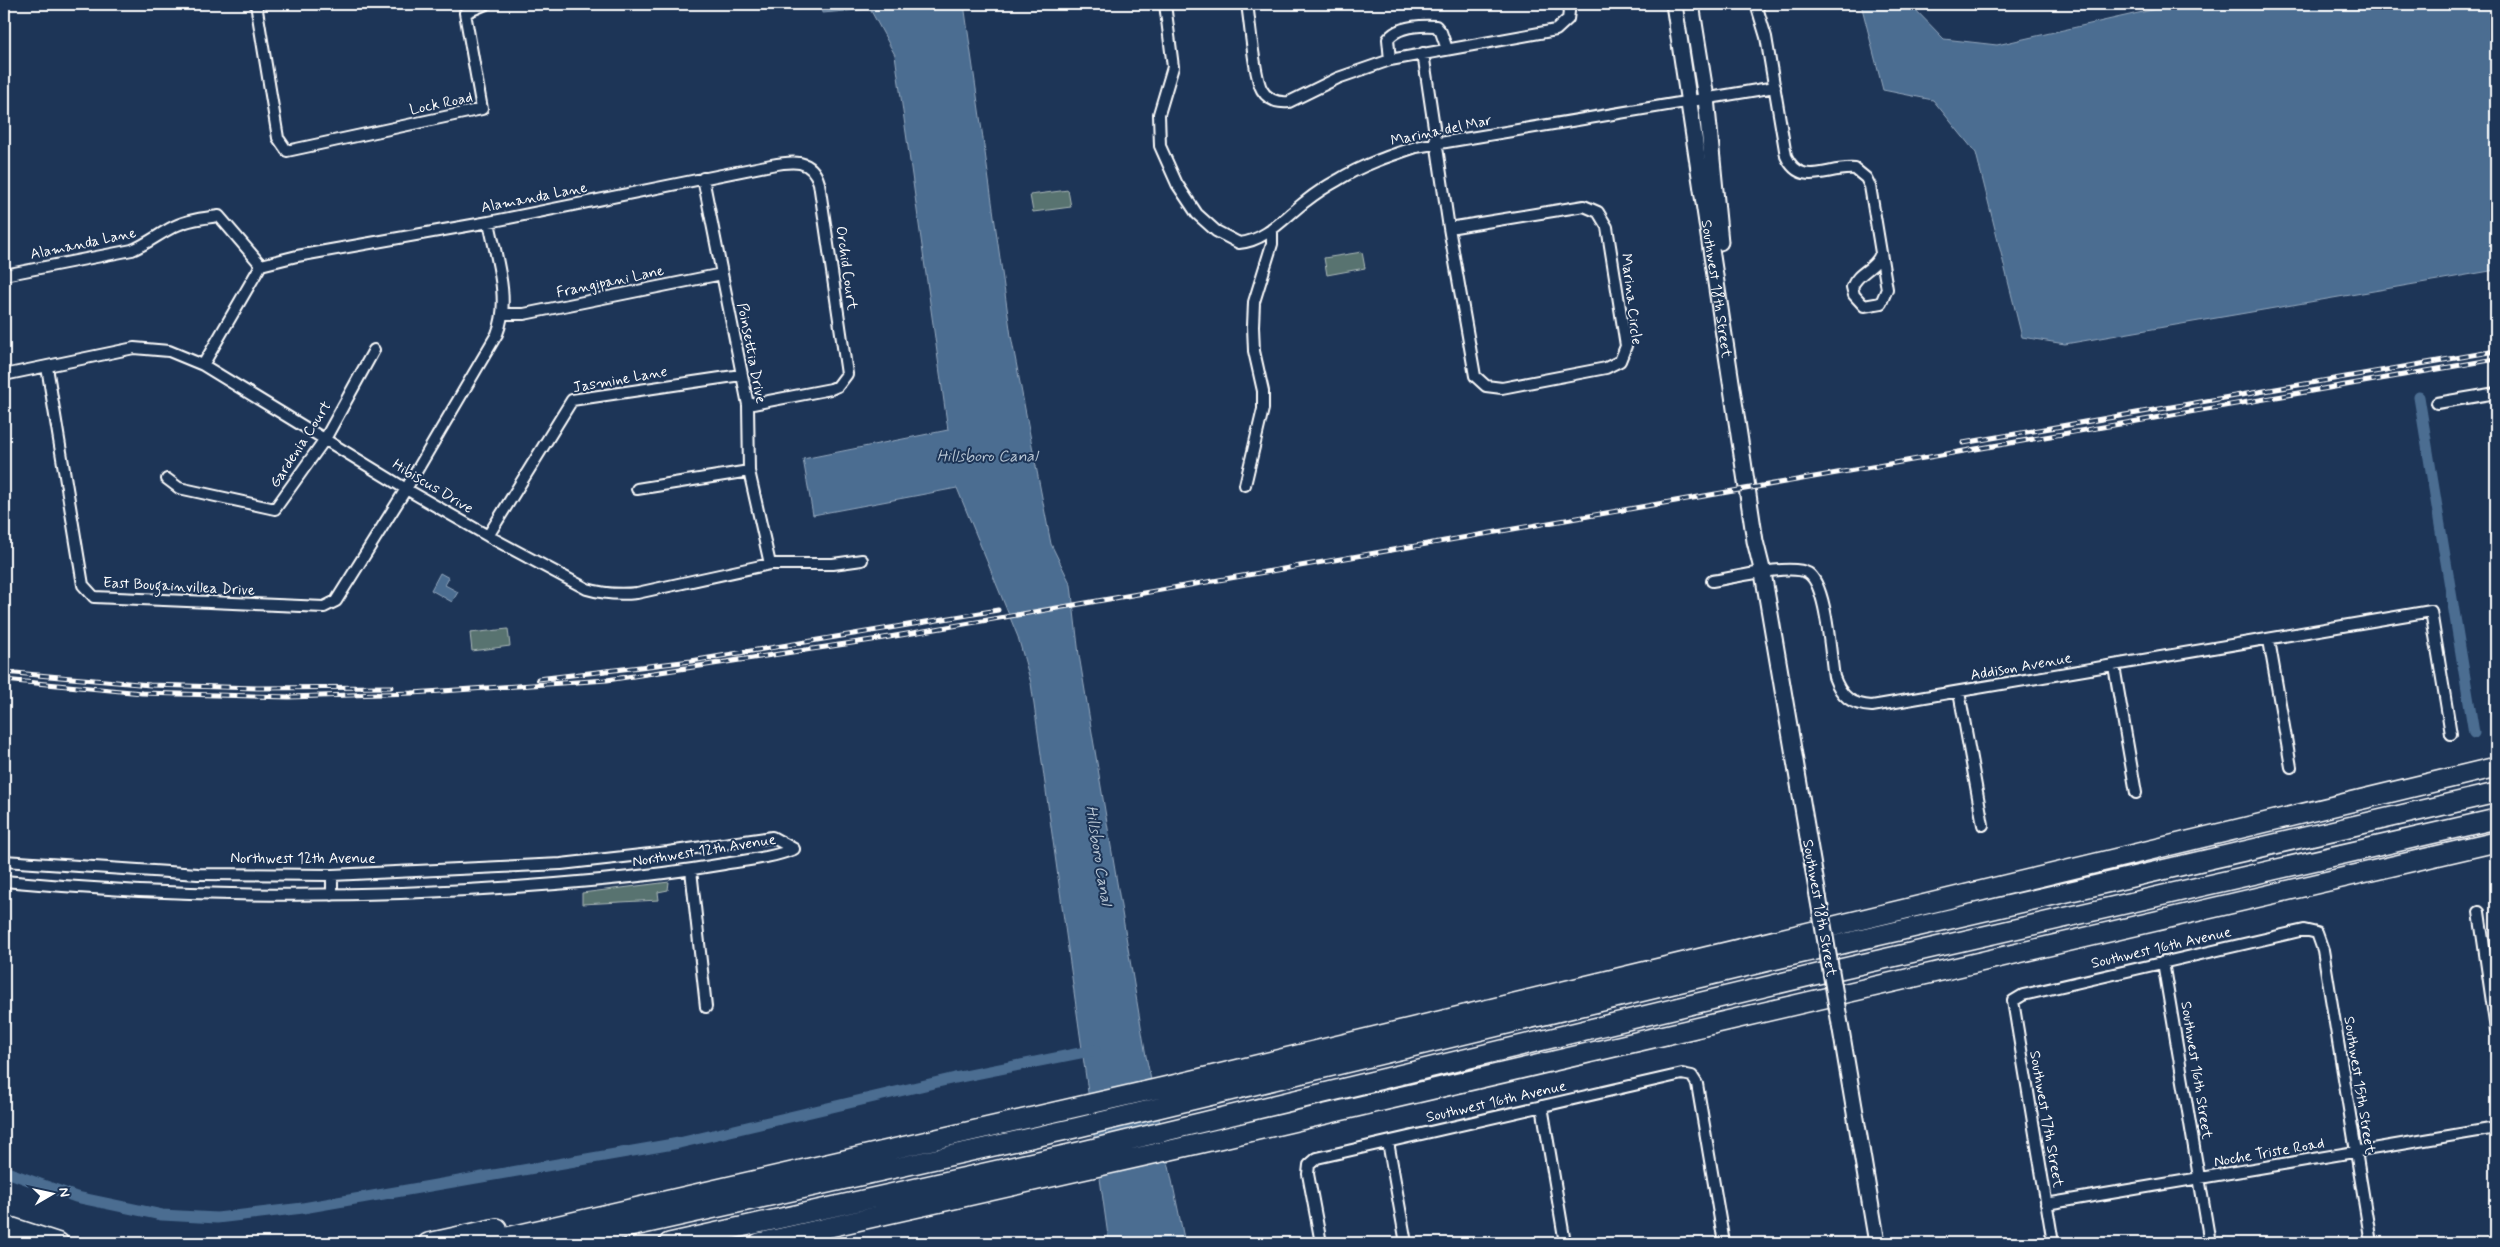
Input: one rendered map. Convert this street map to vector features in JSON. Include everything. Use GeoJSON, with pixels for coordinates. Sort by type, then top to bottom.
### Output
{"type":"FeatureCollection","features":[{"type":"Feature","properties":{"kind":"highway"},"geometry":{"type":"LineString","coordinates":[[481,1243],[580,1222],[1173,1085],[2496,767]]}},
{"type":"Feature","properties":{"kind":"highway"},"geometry":{"type":"LineString","coordinates":[[558,1243],[1075,1128],[1782,958],[2496,793]]}},
{"type":"Feature","properties":{"kind":"highway"},"geometry":{"type":"LineString","coordinates":[[669,1243],[1079,1152],[1808,976],[2496,819]]}},
{"type":"Feature","properties":{"kind":"highway"},"geometry":{"type":"LineString","coordinates":[[759,1243],[1083,1171],[2496,842]]}},
{"type":"Feature","properties":{"kind":"highway"},"geometry":{"type":"LineString","coordinates":[[428,1243],[506,1226],[580,1222]]}},
{"type":"Feature","properties":{"kind":"highway"},"geometry":{"type":"LineString","coordinates":[[4,1226],[59,1243]]}},
{"type":"Feature","properties":{"kind":"main road","name":"Southwest 18th Street"},"geometry":{"type":"LineString","coordinates":[[1674,4],[1755,542],[1764,573]]}},
{"type":"Feature","properties":{"kind":"main road","name":"Southwest 18th Street"},"geometry":{"type":"LineString","coordinates":[[1691,4],[1706,98],[1721,257],[1762,537],[1764,573],[1877,1243]]}},
{"type":"Feature","properties":{"kind":"street","name":"Lock Road"},"geometry":{"type":"LineString","coordinates":[[256,4],[278,138],[287,150],[482,109],[465,12],[486,4]]}},
{"type":"Feature","properties":{"kind":"street","name":"Marina del Mar"},"geometry":{"type":"LineString","coordinates":[[1165,4],[1173,67],[1159,114],[1160,146],[1186,200],[1209,226],[1238,243],[1254,240],[1272,229],[1306,201],[1340,178],[1386,156],[1438,143],[1706,98]]}},
{"type":"Feature","properties":{"kind":"street"},"geometry":{"type":"LineString","coordinates":[[1247,4],[1259,83],[1262,91],[1274,101],[1289,102],[1338,78],[1390,60],[1556,30],[1568,20],[1570,4]]}},
{"type":"Feature","properties":{"kind":"street"},"geometry":{"type":"LineString","coordinates":[[1756,4],[1766,37],[1786,156],[1791,166],[1800,173],[1810,175],[1849,168],[1861,172],[1870,186],[1887,280],[1885,297],[1877,305],[1864,306],[1854,295],[1852,287],[1861,273],[1878,261],[1881,253]]}},
{"type":"Feature","properties":{"kind":"street"},"geometry":{"type":"LineString","coordinates":[[1390,60],[1388,40],[1394,32],[1424,25],[1436,26],[1441,32],[1447,49]]}},
{"type":"Feature","properties":{"kind":"street","name":"Marina Circle"},"geometry":{"type":"LineString","coordinates":[[1423,53],[1450,228],[1473,368],[1480,382],[1494,389],[1502,388],[1606,368],[1620,360],[1626,346],[1607,226],[1598,212],[1584,206],[1450,228]]}},
{"type":"Feature","properties":{"kind":"street"},"geometry":{"type":"LineString","coordinates":[[1706,98],[1775,87]]}},
{"type":"Feature","properties":{"kind":"street","name":"Alamanda Lane"},"geometry":{"type":"LineString","coordinates":[[4,275],[132,250],[148,243],[173,226],[218,216],[261,265],[297,256],[489,222],[791,161],[807,164],[812,169]]}},
{"type":"Feature","properties":{"kind":"street","name":"Orchid Court"},"geometry":{"type":"LineString","coordinates":[[748,405],[838,386],[846,374],[819,183],[812,169]]}},
{"type":"Feature","properties":{"kind":"street","name":"Poinsettia Drive"},"geometry":{"type":"LineString","coordinates":[[703,178],[748,405],[749,471],[770,564]]}},
{"type":"Feature","properties":{"kind":"street"},"geometry":{"type":"LineString","coordinates":[[489,222],[504,303],[504,314]]}},
{"type":"Feature","properties":{"kind":"street"},"geometry":{"type":"LineString","coordinates":[[1245,485],[1263,409],[1263,392],[1254,350],[1254,302],[1272,244],[1272,229]]}},
{"type":"Feature","properties":{"kind":"street"},"geometry":{"type":"LineString","coordinates":[[203,365],[261,265]]}},
{"type":"Feature","properties":{"kind":"street","name":"Frangipani Lane"},"geometry":{"type":"LineString","coordinates":[[504,314],[524,314],[722,274]]}},
{"type":"Feature","properties":{"kind":"street","name":"East Bougainvillea Drive"},"geometry":{"type":"LineString","coordinates":[[47,367],[83,585],[94,597],[324,607],[336,601],[406,489],[497,334],[504,314]]}},
{"type":"Feature","properties":{"kind":"street","name":"Hibiscus Drive"},"geometry":{"type":"LineString","coordinates":[[4,375],[134,348],[169,351],[203,365],[406,489],[488,536],[587,589],[614,595],[637,593],[770,564],[833,564],[862,560]]}},
{"type":"Feature","properties":{"kind":"street","name":"Gardenia Court"},"geometry":{"type":"LineString","coordinates":[[167,480],[179,488],[275,509],[325,439],[374,350]]}},
{"type":"Feature","properties":{"kind":"street","name":"Jasmine Lane"},"geometry":{"type":"LineString","coordinates":[[488,536],[572,400],[741,374]]}},
{"type":"Feature","properties":{"kind":"street"},"geometry":{"type":"LineString","coordinates":[[2437,403],[2496,393]]}},
{"type":"Feature","properties":{"kind":"street"},"geometry":{"type":"LineString","coordinates":[[637,489],[749,471]]}},
{"type":"Feature","properties":{"kind":"street","name":"Addison Avenue"},"geometry":{"type":"LineString","coordinates":[[1712,581],[1794,569],[1808,573],[1817,582],[1822,597],[1834,677],[1840,691],[1851,702],[1861,705],[1882,706],[2431,611],[2451,734]]}},
{"type":"Feature","properties":{"kind":"street"},"geometry":{"type":"LineString","coordinates":[[2269,640],[2291,767]]}},
{"type":"Feature","properties":{"kind":"street"},"geometry":{"type":"LineString","coordinates":[[2114,666],[2136,793]]}},
{"type":"Feature","properties":{"kind":"street"},"geometry":{"type":"LineString","coordinates":[[1959,692],[1983,825]]}},
{"type":"Feature","properties":{"kind":"street","name":"Northwest 12th Avenue"},"geometry":{"type":"LineString","coordinates":[[4,861],[198,874],[332,874],[561,864],[668,852],[772,837],[794,849],[774,856],[691,870],[563,885],[332,895],[125,890],[4,881]]}},
{"type":"Feature","properties":{"kind":"street"},"geometry":{"type":"LineString","coordinates":[[691,870],[706,1007]]}},
{"type":"Feature","properties":{"kind":"street"},"geometry":{"type":"LineString","coordinates":[[332,874],[332,895]]}},
{"type":"Feature","properties":{"kind":"street"},"geometry":{"type":"LineString","coordinates":[[2479,912],[2496,1030]]}},
{"type":"Feature","properties":{"kind":"street","name":"Southwest 16th Avenue"},"geometry":{"type":"LineString","coordinates":[[2013,1001],[2023,995],[2304,930],[2317,933]]}},
{"type":"Feature","properties":{"kind":"street","name":"Southwest 15th Street"},"geometry":{"type":"LineString","coordinates":[[2317,933],[2323,950],[2371,1243]]}},
{"type":"Feature","properties":{"kind":"street","name":"Southwest 16th Street"},"geometry":{"type":"LineString","coordinates":[[2163,962],[2210,1243]]}},
{"type":"Feature","properties":{"kind":"street","name":"Southwest 17th Street"},"geometry":{"type":"LineString","coordinates":[[2013,1001],[2052,1243]]}},
{"type":"Feature","properties":{"kind":"street","name":"Southwest 16th Avenue"},"geometry":{"type":"LineString","coordinates":[[1321,1243],[1308,1174],[1309,1164],[1317,1158],[1682,1074],[1692,1076],[1697,1084],[1724,1243]]}},
{"type":"Feature","properties":{"kind":"street"},"geometry":{"type":"LineString","coordinates":[[1542,1106],[1565,1243]]}},
{"type":"Feature","properties":{"kind":"street","name":"Noche Triste Road"},"geometry":{"type":"LineString","coordinates":[[2046,1204],[2496,1128]]}},
{"type":"Feature","properties":{"kind":"street"},"geometry":{"type":"LineString","coordinates":[[1388,1142],[1406,1243]]}},
{"type":"Feature","properties":{"kind":"green space"},"geometry":{"type":"Polygon","coordinates":[[[1068,190],[1071,207],[1033,212],[1030,195],[1068,190]]]}},
{"type":"Feature","properties":{"kind":"green space"},"geometry":{"type":"Polygon","coordinates":[[[1362,252],[1365,268],[1327,275],[1324,258],[1362,252]]]}},
{"type":"Feature","properties":{"kind":"green space"},"geometry":{"type":"Polygon","coordinates":[[[508,629],[510,646],[472,651],[470,633],[508,629]]]}},
{"type":"Feature","properties":{"kind":"green space"},"geometry":{"type":"Polygon","coordinates":[[[669,882],[668,890],[658,892],[659,900],[582,904],[582,893],[669,882]]]}},
{"type":"Feature","properties":{"kind":"water","name":"Hillsboro Canal"},"geometry":{"type":"Polygon","coordinates":[[[821,4],[964,4],[1011,336],[1051,544],[1071,585],[1079,655],[1146,1056],[1185,1243],[1109,1243],[1031,683],[1018,637],[957,488],[813,515],[803,459],[948,430],[895,55],[870,9],[822,13],[821,4]]]}},
{"type":"Feature","properties":{"kind":"water"},"geometry":{"type":"Polygon","coordinates":[[[1861,4],[1910,4],[1944,39],[1997,45],[2178,4],[2496,4],[2496,270],[2065,344],[2022,337],[1976,153],[1933,100],[1883,90],[1861,4]]]}},
{"type":"Feature","properties":{"kind":"water"},"geometry":{"type":"Polygon","coordinates":[[[440,573],[449,578],[445,585],[458,592],[452,602],[431,590],[440,573]]]}},
{"type":"Feature","properties":{"kind":"waterway"},"geometry":{"type":"LineString","coordinates":[[2419,397],[2474,733]]}},
{"type":"Feature","properties":{"kind":"waterway"},"geometry":{"type":"LineString","coordinates":[[4,1171],[76,1197],[162,1215],[217,1218],[303,1208],[679,1143],[955,1078],[1095,1050]]}},
{"type":"Feature","properties":{"kind":"railway"},"geometry":{"type":"LineString","coordinates":[[1963,443],[2496,351]]}},
{"type":"Feature","properties":{"kind":"railway"},"geometry":{"type":"LineString","coordinates":[[4,680],[142,693],[289,697],[412,693],[607,680],[872,640],[2496,359]]}},
{"type":"Feature","properties":{"kind":"railway"},"geometry":{"type":"LineString","coordinates":[[538,679],[691,661],[998,610]]}},
{"type":"Feature","properties":{"kind":"railway"},"geometry":{"type":"LineString","coordinates":[[4,672],[150,685],[258,688],[391,687]]}}]}
